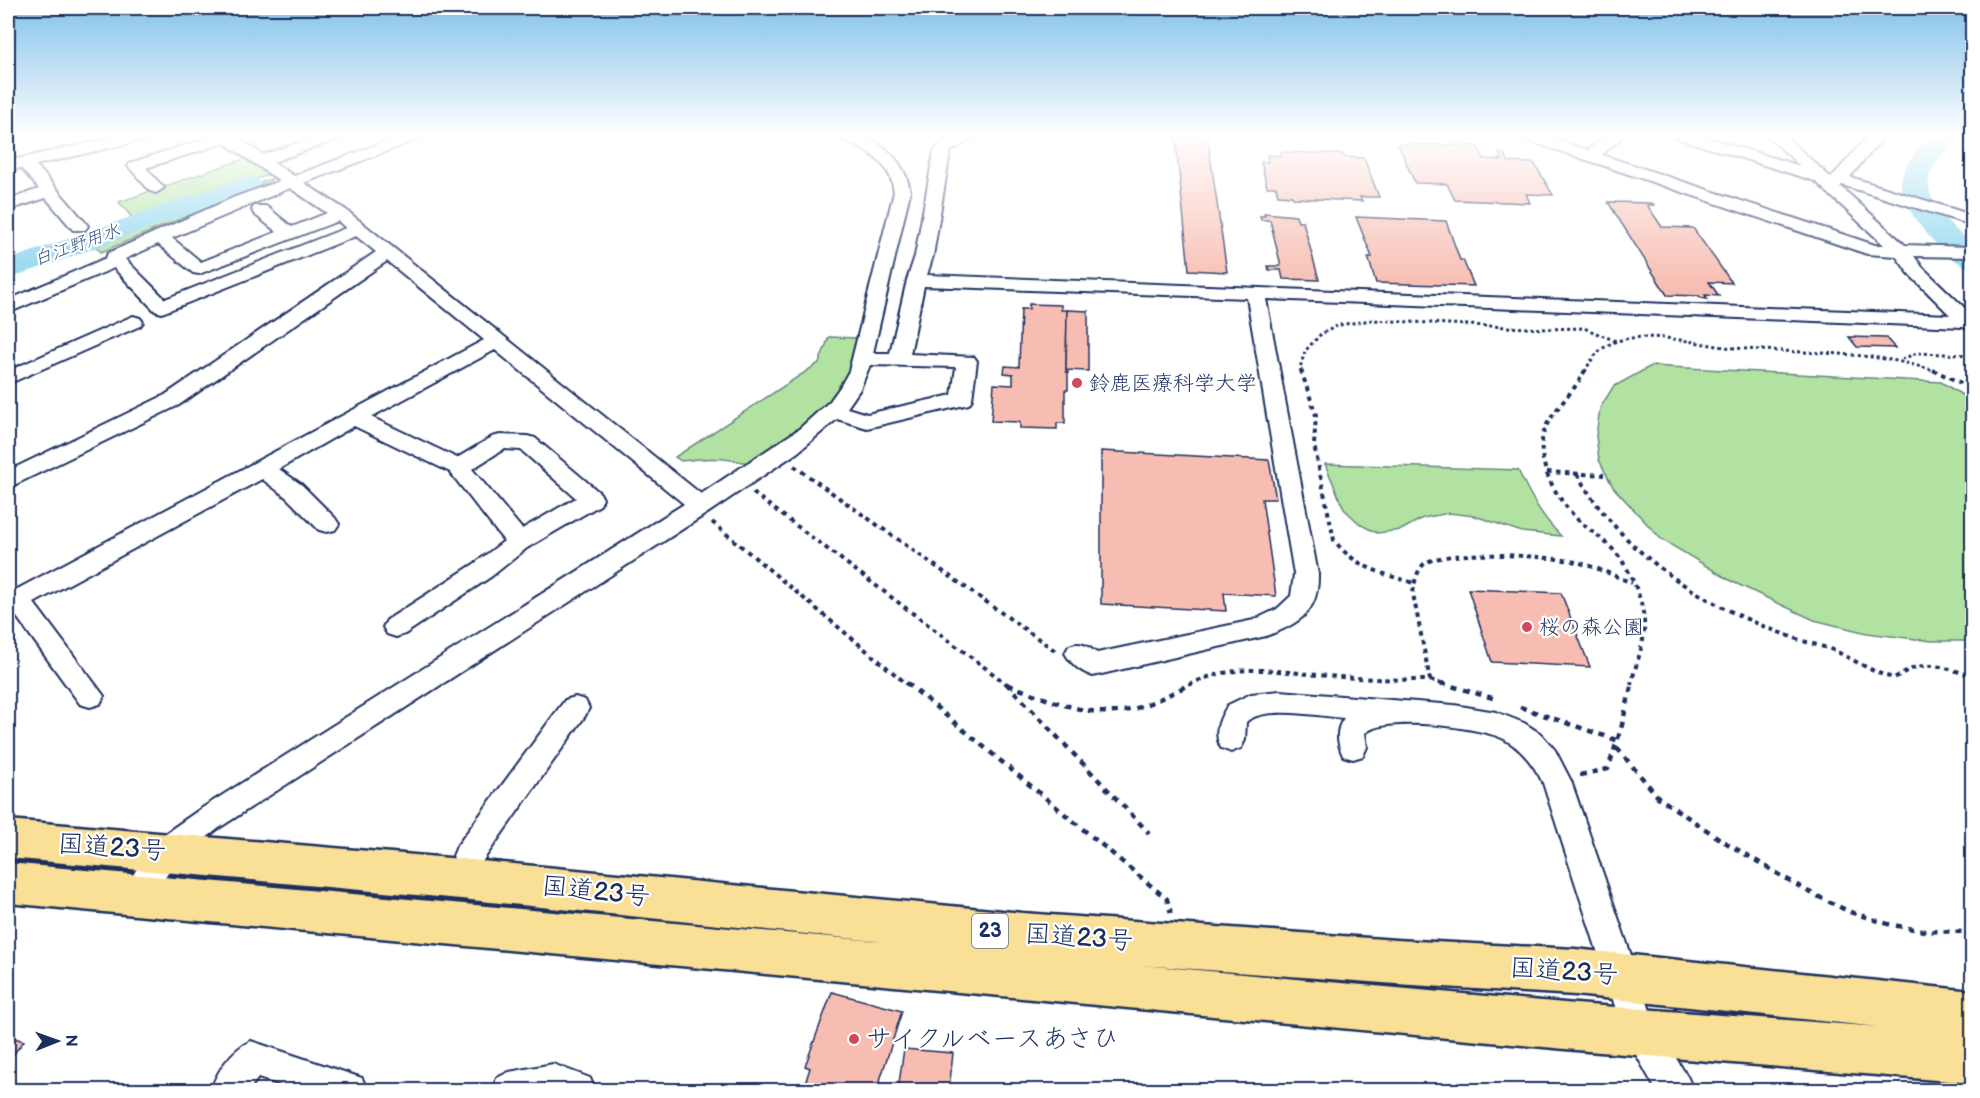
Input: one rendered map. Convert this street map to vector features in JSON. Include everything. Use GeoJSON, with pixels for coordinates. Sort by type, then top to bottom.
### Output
{"type":"FeatureCollection","features":[{"type":"Feature","properties":{"kind":"highway","name":"国道23号"},"geometry":{"type":"LineString","coordinates":[[8,839],[1023,934],[1620,976],[1972,1014]]}},
{"type":"Feature","properties":{"kind":"highway","name":"国道23号"},"geometry":{"type":"LineString","coordinates":[[8,884],[1552,1025],[1972,1059]]}},
{"type":"Feature","properties":{"kind":"street"},"geometry":{"type":"LineString","coordinates":[[45,185],[79,226]]}},
{"type":"Feature","properties":{"kind":"street"},"geometry":{"type":"LineString","coordinates":[[8,307],[241,201],[281,185]]}},
{"type":"Feature","properties":{"kind":"street"},"geometry":{"type":"LineString","coordinates":[[301,185],[340,214],[701,506]]}},
{"type":"Feature","properties":{"kind":"street"},"geometry":{"type":"LineString","coordinates":[[137,895],[164,852],[209,819],[701,506],[805,437],[833,411],[855,380],[863,358],[902,185]]}},
{"type":"Feature","properties":{"kind":"street"},"geometry":{"type":"LineString","coordinates":[[899,359],[916,280],[924,255],[936,185]]}},
{"type":"Feature","properties":{"kind":"street"},"geometry":{"type":"LineString","coordinates":[[1676,185],[1873,250],[1972,252]]}},
{"type":"Feature","properties":{"kind":"street"},"geometry":{"type":"LineString","coordinates":[[1834,185],[1902,252],[1916,272],[1970,323]]}},
{"type":"Feature","properties":{"kind":"street"},"geometry":{"type":"LineString","coordinates":[[1848,185],[1909,200],[1972,220]]}},
{"type":"Feature","properties":{"kind":"street"},"geometry":{"type":"LineString","coordinates":[[8,205],[50,191]]}},
{"type":"Feature","properties":{"kind":"street"},"geometry":{"type":"LineString","coordinates":[[260,210],[289,233]]}},
{"type":"Feature","properties":{"kind":"street"},"geometry":{"type":"LineString","coordinates":[[161,237],[199,269],[340,214]]}},
{"type":"Feature","properties":{"kind":"street"},"geometry":{"type":"LineString","coordinates":[[115,259],[162,307],[358,230]]}},
{"type":"Feature","properties":{"kind":"street"},"geometry":{"type":"LineString","coordinates":[[8,480],[172,400],[387,253]]}},
{"type":"Feature","properties":{"kind":"street"},"geometry":{"type":"LineString","coordinates":[[916,280],[1970,323]]}},
{"type":"Feature","properties":{"kind":"street"},"geometry":{"type":"LineString","coordinates":[[1078,653],[1093,665],[1238,634],[1279,621],[1305,600],[1308,589],[1306,574],[1255,293]]}},
{"type":"Feature","properties":{"kind":"street"},"geometry":{"type":"LineString","coordinates":[[8,378],[133,322]]}},
{"type":"Feature","properties":{"kind":"street"},"geometry":{"type":"LineString","coordinates":[[90,696],[13,603],[497,340]]}},
{"type":"Feature","properties":{"kind":"street"},"geometry":{"type":"LineString","coordinates":[[833,411],[867,421],[962,399],[967,361],[863,358]]}},
{"type":"Feature","properties":{"kind":"street"},"geometry":{"type":"LineString","coordinates":[[354,417],[458,467],[519,542]]}},
{"type":"Feature","properties":{"kind":"street"},"geometry":{"type":"LineString","coordinates":[[396,627],[483,570],[519,542],[592,499],[527,443],[500,442],[458,467]]}},
{"type":"Feature","properties":{"kind":"street"},"geometry":{"type":"LineString","coordinates":[[263,469],[294,491],[327,524]]}},
{"type":"Feature","properties":{"kind":"street"},"geometry":{"type":"LineString","coordinates":[[1231,740],[1230,725],[1235,714],[1245,707],[1256,703],[1301,703],[1480,718],[1519,734],[1538,748],[1550,764],[1557,782],[1640,1031],[1676,1090]]}},
{"type":"Feature","properties":{"kind":"street"},"geometry":{"type":"LineString","coordinates":[[468,856],[575,708]]}},
{"type":"Feature","properties":{"kind":"street"},"geometry":{"type":"LineString","coordinates":[[1353,747],[1351,730],[1356,723],[1367,716],[1423,714]]}},
{"type":"Feature","properties":{"kind":"street"},"geometry":{"type":"LineString","coordinates":[[228,1090],[251,1058],[350,1090]]}},
{"type":"Feature","properties":{"kind":"street"},"geometry":{"type":"LineString","coordinates":[[509,1090],[553,1082],[578,1090]]}},
{"type":"Feature","properties":{"kind":"path"},"geometry":{"type":"LineString","coordinates":[[1414,583],[1358,563],[1340,550],[1334,540],[1314,445],[1316,415],[1300,368],[1300,360],[1308,345],[1330,328],[1372,320],[1546,329],[1584,328],[1617,341]]}},
{"type":"Feature","properties":{"kind":"path"},"geometry":{"type":"LineString","coordinates":[[1578,776],[1608,769],[1617,748],[1644,623],[1633,584],[1617,554],[1572,513],[1547,472],[1542,454],[1543,434],[1550,420],[1576,389],[1590,360],[1598,350],[1617,341],[1641,337],[1749,350],[1858,353],[1902,359],[1927,367],[1972,387]]}},
{"type":"Feature","properties":{"kind":"path"},"geometry":{"type":"LineString","coordinates":[[1902,359],[1917,353],[1972,355]]}},
{"type":"Feature","properties":{"kind":"path"},"geometry":{"type":"LineString","coordinates":[[1547,472],[1604,475]]}},
{"type":"Feature","properties":{"kind":"path"},"geometry":{"type":"LineString","coordinates":[[1577,474],[1599,510],[1627,539],[1669,575],[1704,596],[1760,624],[1844,656],[1882,676],[1894,678],[1913,668],[1956,670],[1972,676]]}},
{"type":"Feature","properties":{"kind":"path"},"geometry":{"type":"LineString","coordinates":[[748,489],[1008,685],[1149,833]]}},
{"type":"Feature","properties":{"kind":"path"},"geometry":{"type":"LineString","coordinates":[[1008,685],[1076,710],[1112,713],[1147,705],[1212,674],[1244,668],[1381,681],[1430,680],[1415,611],[1414,583],[1419,570],[1428,561],[1450,555],[1563,560],[1580,563],[1633,584]]}},
{"type":"Feature","properties":{"kind":"path"},"geometry":{"type":"LineString","coordinates":[[1617,748],[1659,798],[1723,841],[1807,891],[1850,912],[1888,924],[1924,932],[1972,932]]}},
{"type":"Feature","properties":{"kind":"green space"},"geometry":{"type":"Polygon","coordinates":[[[167,185],[239,185],[136,222],[119,202],[167,185]]]}},
{"type":"Feature","properties":{"kind":"green space"},"geometry":{"type":"Polygon","coordinates":[[[253,185],[260,185],[101,252],[92,242],[253,185]]]}},
{"type":"Feature","properties":{"kind":"green space"},"geometry":{"type":"Polygon","coordinates":[[[829,337],[857,338],[847,374],[840,389],[819,415],[806,426],[751,464],[716,458],[681,461],[675,457],[819,363],[829,337]]]}},
{"type":"Feature","properties":{"kind":"green space"},"geometry":{"type":"Polygon","coordinates":[[[1651,366],[1941,382],[1972,401],[1972,641],[1932,641],[1867,633],[1814,620],[1733,582],[1661,539],[1613,487],[1599,460],[1596,436],[1600,408],[1613,387],[1651,366]]]}},
{"type":"Feature","properties":{"kind":"green space"},"geometry":{"type":"Polygon","coordinates":[[[1325,464],[1518,470],[1536,505],[1561,536],[1522,532],[1475,516],[1449,513],[1423,518],[1401,530],[1377,533],[1361,525],[1344,509],[1325,464]]]}},
{"type":"Feature","properties":{"kind":"building"},"geometry":{"type":"Polygon","coordinates":[[[1180,185],[1214,185],[1227,272],[1189,270],[1180,185]]]}},
{"type":"Feature","properties":{"kind":"building"},"geometry":{"type":"Polygon","coordinates":[[[1267,185],[1374,185],[1379,197],[1360,197],[1362,201],[1293,198],[1278,195],[1276,187],[1267,185]]]}},
{"type":"Feature","properties":{"kind":"building"},"geometry":{"type":"Polygon","coordinates":[[[1448,185],[1547,185],[1553,195],[1526,194],[1530,203],[1455,200],[1448,185]]]}},
{"type":"Feature","properties":{"kind":"building"},"geometry":{"type":"Polygon","coordinates":[[[1608,202],[1652,203],[1654,205],[1647,205],[1662,227],[1693,228],[1732,283],[1709,282],[1719,296],[1705,295],[1707,299],[1699,296],[1667,295],[1608,202]]]}},
{"type":"Feature","properties":{"kind":"building"},"geometry":{"type":"Polygon","coordinates":[[[1264,213],[1296,216],[1298,222],[1303,222],[1319,280],[1283,279],[1281,270],[1269,270],[1268,266],[1281,266],[1270,220],[1261,220],[1260,216],[1265,216],[1264,213]]]}},
{"type":"Feature","properties":{"kind":"building"},"geometry":{"type":"Polygon","coordinates":[[[1356,217],[1446,221],[1460,260],[1463,260],[1474,286],[1376,283],[1368,257],[1372,257],[1356,217]]]}},
{"type":"Feature","properties":{"kind":"building"},"geometry":{"type":"Polygon","coordinates":[[[1029,304],[1061,305],[1061,310],[1067,310],[1068,390],[1065,390],[1065,423],[1057,423],[1057,429],[1020,428],[1020,422],[991,421],[994,384],[1013,385],[1013,374],[1004,373],[1005,366],[1019,367],[1021,309],[1029,309],[1029,304]]]}},
{"type":"Feature","properties":{"kind":"building"},"geometry":{"type":"Polygon","coordinates":[[[1067,310],[1088,311],[1088,371],[1066,370],[1067,310]]]}},
{"type":"Feature","properties":{"kind":"building"},"geometry":{"type":"Polygon","coordinates":[[[1849,337],[1886,338],[1895,348],[1857,347],[1849,337]]]}},
{"type":"Feature","properties":{"kind":"building"},"geometry":{"type":"Polygon","coordinates":[[[1101,451],[1269,460],[1276,499],[1262,499],[1276,596],[1224,593],[1226,611],[1101,604],[1101,451]]]}},
{"type":"Feature","properties":{"kind":"building","name":"桜の森公園"},"geometry":{"type":"Polygon","coordinates":[[[1468,589],[1561,593],[1590,667],[1492,662],[1468,589]]]}},
{"type":"Feature","properties":{"kind":"building","name":"サイクルベースあさひ"},"geometry":{"type":"Polygon","coordinates":[[[832,992],[902,1011],[877,1090],[803,1090],[810,1068],[805,1066],[832,992]]]}},
{"type":"Feature","properties":{"kind":"building"},"geometry":{"type":"Polygon","coordinates":[[[8,1036],[24,1041],[8,1061],[8,1036]]]}},
{"type":"Feature","properties":{"kind":"building"},"geometry":{"type":"Polygon","coordinates":[[[904,1049],[953,1053],[949,1090],[898,1090],[904,1049]]]}},
{"type":"Feature","properties":{"kind":"waterway","name":"白江野用水"},"geometry":{"type":"LineString","coordinates":[[8,270],[244,185]]}},
{"type":"Feature","properties":{"kind":"waterway"},"geometry":{"type":"LineString","coordinates":[[1914,185],[1917,198],[1933,222],[1972,260]]}},
{"type":"Feature","properties":{"kind":"place","name":"鈴鹿医療科学大学"},"geometry":{"type":"Point","coordinates":[1077,383]}},
{"type":"Feature","properties":{"kind":"place","name":"桜の森公園"},"geometry":{"type":"Point","coordinates":[1527,627]}},
{"type":"Feature","properties":{"kind":"place","name":"サイクルベースあさひ"},"geometry":{"type":"Point","coordinates":[854,1039]}}]}
